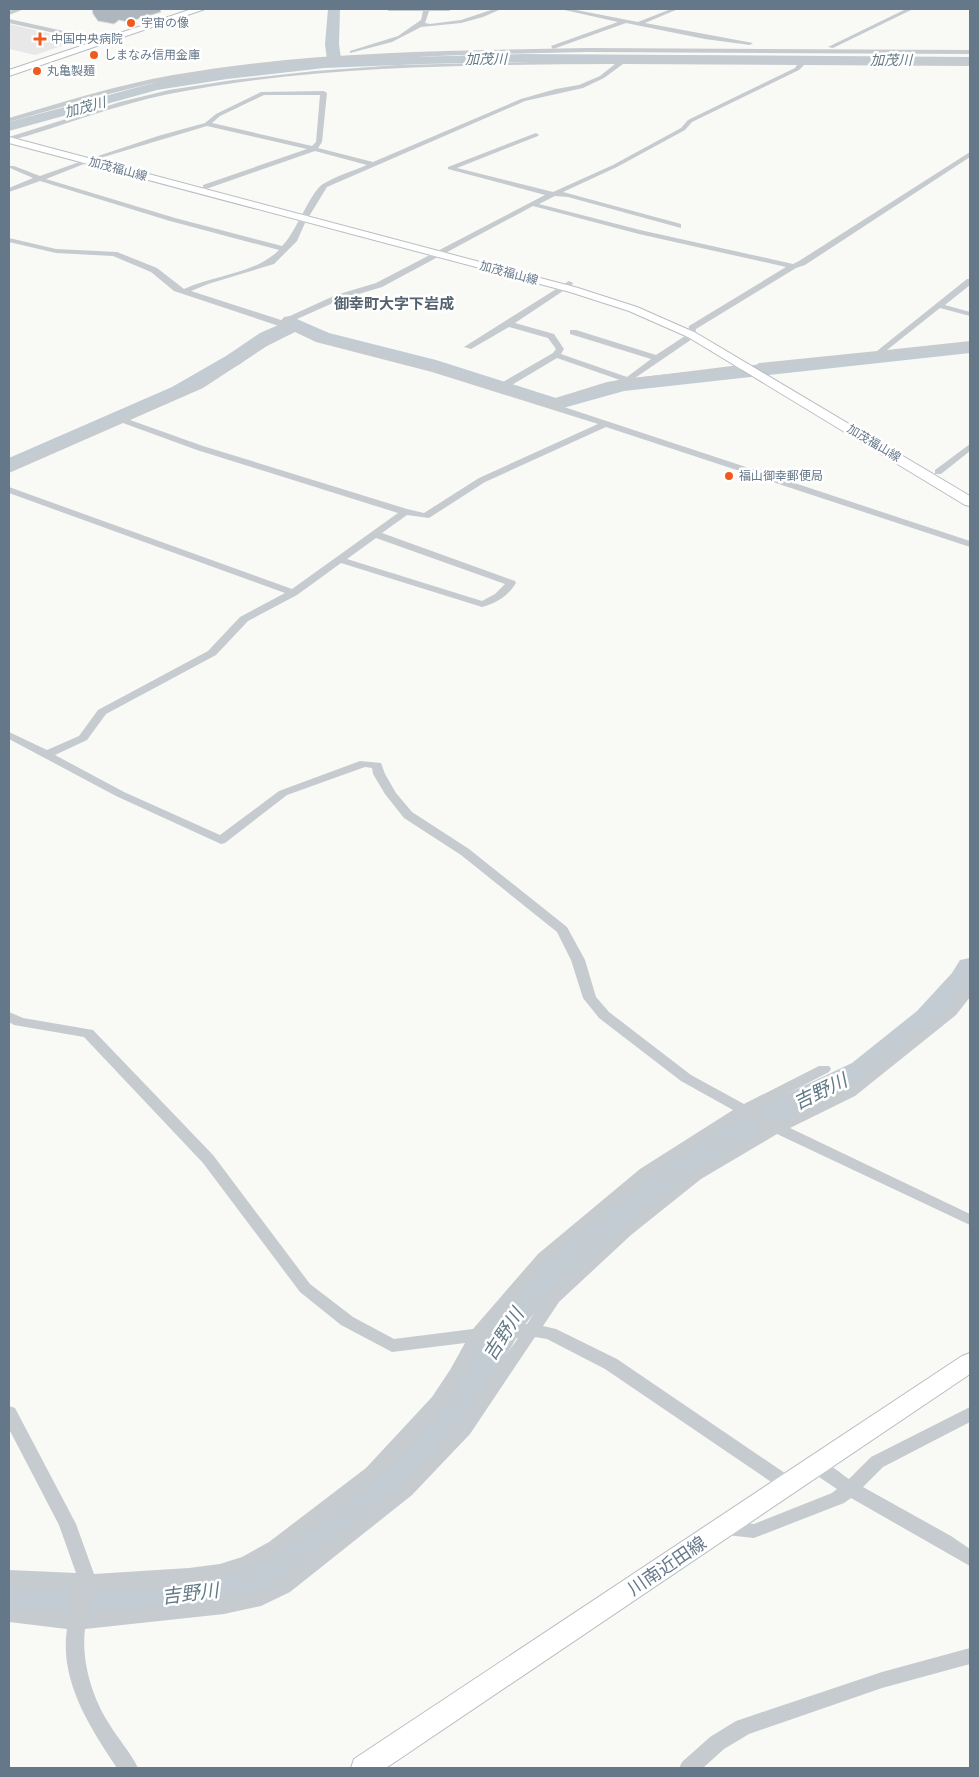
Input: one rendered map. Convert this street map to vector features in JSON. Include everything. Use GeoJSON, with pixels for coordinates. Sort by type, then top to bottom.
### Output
{"type":"FeatureCollection","features":[{"type":"Feature","properties":{"kind":"highway"},"geometry":{"type":"LineString","coordinates":[[9,68],[187,9]]}},
{"type":"Feature","properties":{"kind":"highway"},"geometry":{"type":"LineString","coordinates":[[9,73],[95,40],[200,9]]}},
{"type":"Feature","properties":{"kind":"main road","name":"加茂福山線"},"geometry":{"type":"LineString","coordinates":[[11,137],[566,285],[633,309],[692,332],[970,492]]}},
{"type":"Feature","properties":{"kind":"main road","name":"加茂福山線"},"geometry":{"type":"LineString","coordinates":[[91,159],[206,187],[306,216]]}},
{"type":"Feature","properties":{"kind":"main road","name":"加茂福山線"},"geometry":{"type":"LineString","coordinates":[[759,370],[970,502]]}},
{"type":"Feature","properties":{"kind":"main road","name":"川南近田線"},"geometry":{"type":"LineString","coordinates":[[364,1768],[970,1362]]}},
{"type":"Feature","properties":{"kind":"street"},"geometry":{"type":"LineString","coordinates":[[9,13],[21,9]]}},
{"type":"Feature","properties":{"kind":"street"},"geometry":{"type":"LineString","coordinates":[[389,9],[449,9]]}},
{"type":"Feature","properties":{"kind":"street"},"geometry":{"type":"LineString","coordinates":[[9,120],[112,90],[173,77],[300,61],[344,54],[376,46],[408,33],[420,25],[424,21],[426,9]]}},
{"type":"Feature","properties":{"kind":"street"},"geometry":{"type":"LineString","coordinates":[[420,25],[460,21],[498,9]]}},
{"type":"Feature","properties":{"kind":"street"},"geometry":{"type":"LineString","coordinates":[[563,9],[705,37],[768,46],[831,47],[885,52]]}},
{"type":"Feature","properties":{"kind":"street"},"geometry":{"type":"LineString","coordinates":[[638,24],[676,9]]}},
{"type":"Feature","properties":{"kind":"street"},"geometry":{"type":"LineString","coordinates":[[831,47],[910,9]]}},
{"type":"Feature","properties":{"kind":"street"},"geometry":{"type":"LineString","coordinates":[[9,21],[95,40]]}},
{"type":"Feature","properties":{"kind":"street"},"geometry":{"type":"LineString","coordinates":[[511,52],[554,47],[626,21]]}},
{"type":"Feature","properties":{"kind":"street"},"geometry":{"type":"LineString","coordinates":[[300,61],[511,52],[726,50],[970,52]]}},
{"type":"Feature","properties":{"kind":"street"},"geometry":{"type":"LineString","coordinates":[[511,52],[514,64]]}},
{"type":"Feature","properties":{"kind":"street"},"geometry":{"type":"LineString","coordinates":[[185,291],[205,282],[271,262],[294,239],[324,186],[371,164],[523,100],[556,91],[581,87],[602,77],[622,62]]}},
{"type":"Feature","properties":{"kind":"street"},"geometry":{"type":"LineString","coordinates":[[11,137],[114,105],[192,88],[339,70],[622,62],[970,64]]}},
{"type":"Feature","properties":{"kind":"street"},"geometry":{"type":"LineString","coordinates":[[9,470],[200,386],[288,326],[339,297],[379,285],[532,204],[623,161],[683,129],[690,121],[797,69],[802,63]]}},
{"type":"Feature","properties":{"kind":"street"},"geometry":{"type":"LineString","coordinates":[[9,190],[91,159],[160,137],[180,134],[206,124],[218,115],[262,93],[324,93],[320,109],[319,142],[314,148],[206,187]]}},
{"type":"Feature","properties":{"kind":"street"},"geometry":{"type":"LineString","coordinates":[[206,124],[314,148],[371,164]]}},
{"type":"Feature","properties":{"kind":"street"},"geometry":{"type":"LineString","coordinates":[[536,135],[450,168],[544,193],[568,195],[678,226]]}},
{"type":"Feature","properties":{"kind":"street"},"geometry":{"type":"LineString","coordinates":[[561,409],[628,384],[657,358],[692,332],[970,154]]}},
{"type":"Feature","properties":{"kind":"street"},"geometry":{"type":"LineString","coordinates":[[12,167],[38,179],[177,221],[284,249]]}},
{"type":"Feature","properties":{"kind":"street"},"geometry":{"type":"LineString","coordinates":[[532,204],[640,232],[793,266]]}},
{"type":"Feature","properties":{"kind":"street"},"geometry":{"type":"LineString","coordinates":[[9,240],[56,251],[114,254],[154,270],[178,289],[288,326],[319,340],[435,370],[549,403],[561,409],[970,544]]}},
{"type":"Feature","properties":{"kind":"street"},"geometry":{"type":"LineString","coordinates":[[882,354],[881,351],[888,345],[970,281]]}},
{"type":"Feature","properties":{"kind":"street"},"geometry":{"type":"LineString","coordinates":[[468,347],[508,324],[566,285]]}},
{"type":"Feature","properties":{"kind":"street"},"geometry":{"type":"LineString","coordinates":[[940,306],[970,314]]}},
{"type":"Feature","properties":{"kind":"street"},"geometry":{"type":"LineString","coordinates":[[500,388],[556,355],[560,349],[552,336],[508,324]]}},
{"type":"Feature","properties":{"kind":"street"},"geometry":{"type":"LineString","coordinates":[[573,332],[657,358]]}},
{"type":"Feature","properties":{"kind":"street"},"geometry":{"type":"LineString","coordinates":[[759,370],[970,344]]}},
{"type":"Feature","properties":{"kind":"street"},"geometry":{"type":"LineString","coordinates":[[549,403],[610,384],[628,384],[970,351]]}},
{"type":"Feature","properties":{"kind":"street"},"geometry":{"type":"LineString","coordinates":[[556,355],[628,384]]}},
{"type":"Feature","properties":{"kind":"street"},"geometry":{"type":"LineString","coordinates":[[122,420],[180,439],[200,448],[405,512],[426,516],[482,480],[606,424]]}},
{"type":"Feature","properties":{"kind":"street"},"geometry":{"type":"LineString","coordinates":[[938,472],[970,447]]}},
{"type":"Feature","properties":{"kind":"street"},"geometry":{"type":"LineString","coordinates":[[9,490],[293,593]]}},
{"type":"Feature","properties":{"kind":"street"},"geometry":{"type":"LineString","coordinates":[[46,755],[82,738],[102,712],[212,653],[244,619],[293,593],[405,512]]}},
{"type":"Feature","properties":{"kind":"street"},"geometry":{"type":"LineString","coordinates":[[341,560],[482,604],[488,603],[507,590],[511,583],[375,534]]}},
{"type":"Feature","properties":{"kind":"street"},"geometry":{"type":"LineString","coordinates":[[9,735],[120,794],[221,840],[283,793],[364,764],[377,765],[379,774],[391,794],[408,815],[465,852],[562,930],[578,960],[590,998],[604,1015],[686,1078],[742,1111],[970,1220]]}},
{"type":"Feature","properties":{"kind":"street"},"geometry":{"type":"LineString","coordinates":[[9,1614],[79,1619],[224,1606],[261,1598],[284,1586],[406,1490],[464,1429],[525,1330],[553,1298],[626,1230],[696,1175],[777,1128],[850,1093],[951,1012],[970,988]]}},
{"type":"Feature","properties":{"kind":"street"},"geometry":{"type":"LineString","coordinates":[[9,1016],[19,1022],[88,1033],[208,1159],[305,1288],[347,1321],[392,1346],[426,1340],[525,1330],[550,1333],[611,1364],[789,1485]]}},
{"type":"Feature","properties":{"kind":"street"},"geometry":{"type":"LineString","coordinates":[[9,1578],[83,1584],[141,1581],[220,1572],[248,1562],[275,1547],[372,1473],[414,1430],[438,1402],[482,1335],[543,1258],[645,1173],[742,1111],[824,1069]]}},
{"type":"Feature","properties":{"kind":"street"},"geometry":{"type":"LineString","coordinates":[[9,1413],[67,1524],[83,1565],[83,1584],[75,1637],[82,1688],[100,1727],[128,1768]]}},
{"type":"Feature","properties":{"kind":"street"},"geometry":{"type":"LineString","coordinates":[[723,1529],[754,1531],[838,1498],[850,1489],[877,1462],[970,1414]]}},
{"type":"Feature","properties":{"kind":"street"},"geometry":{"type":"LineString","coordinates":[[816,1466],[850,1489],[945,1541],[970,1558]]}},
{"type":"Feature","properties":{"kind":"street"},"geometry":{"type":"LineString","coordinates":[[689,1768],[717,1743],[743,1727],[882,1680],[970,1656]]}},
{"type":"Feature","properties":{"kind":"shaded area","name":"中国中央病院"},"geometry":{"type":"Polygon","coordinates":[[[9,24],[72,40],[67,44],[35,55],[9,49],[9,24]]]}},
{"type":"Feature","properties":{"kind":"building"},"geometry":{"type":"Polygon","coordinates":[[[92,9],[160,9],[161,12],[128,22],[119,20],[114,24],[98,21],[92,9]]]}},
{"type":"Feature","properties":{"kind":"waterway"},"geometry":{"type":"LineString","coordinates":[[334,9],[332,44],[335,63]]}},
{"type":"Feature","properties":{"kind":"waterway","name":"加茂川"},"geometry":{"type":"LineString","coordinates":[[335,63],[522,58],[970,61]]}},
{"type":"Feature","properties":{"kind":"waterway","name":"加茂川"},"geometry":{"type":"LineString","coordinates":[[9,127],[93,102],[157,86],[227,74],[335,63]]}},
{"type":"Feature","properties":{"kind":"waterway"},"geometry":{"type":"LineString","coordinates":[[290,321],[323,337],[429,364],[556,404],[622,385],[970,348]]}},
{"type":"Feature","properties":{"kind":"waterway"},"geometry":{"type":"LineString","coordinates":[[9,465],[179,391],[233,360],[266,337],[296,324]]}},
{"type":"Feature","properties":{"kind":"waterway","name":"吉野川"},"geometry":{"type":"LineString","coordinates":[[9,1596],[44,1602],[155,1598],[245,1586],[271,1571],[350,1509],[421,1448],[457,1409],[510,1318],[535,1289],[597,1234],[689,1160],[742,1128],[863,1070],[927,1018],[963,979],[970,967]]}},
{"type":"Feature","properties":{"kind":"place","name":"宇宙の像"},"geometry":{"type":"Point","coordinates":[131,23]}},
{"type":"Feature","properties":{"kind":"place","name":"中国中央病院"},"geometry":{"type":"Point","coordinates":[40,39]}},
{"type":"Feature","properties":{"kind":"place","name":"しまなみ信用金庫"},"geometry":{"type":"Point","coordinates":[94,55]}},
{"type":"Feature","properties":{"kind":"place","name":"丸亀製麺"},"geometry":{"type":"Point","coordinates":[37,71]}},
{"type":"Feature","properties":{"kind":"place","name":"福山御幸郵便局"},"geometry":{"type":"Point","coordinates":[729,476]}},
{"type":"Feature","properties":{"kind":"district","name":"御幸町大字下岩成"},"geometry":{"type":"Point","coordinates":[394,304]}}]}
